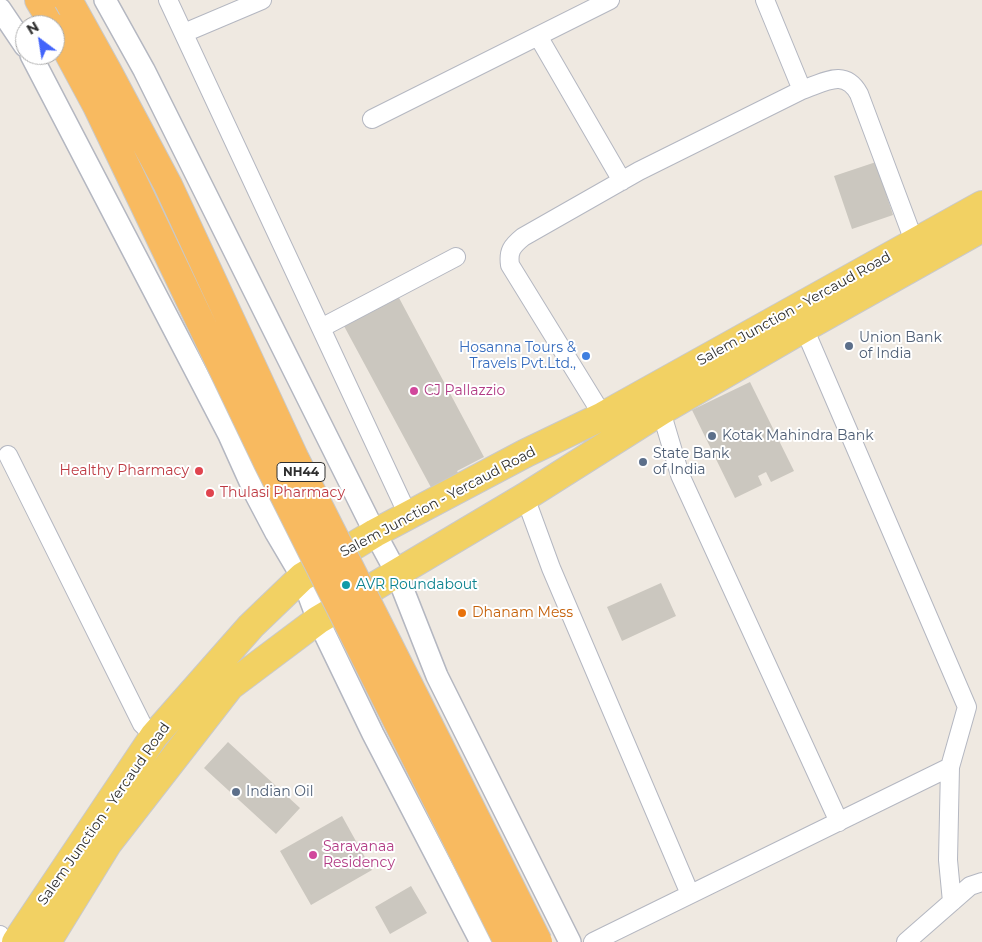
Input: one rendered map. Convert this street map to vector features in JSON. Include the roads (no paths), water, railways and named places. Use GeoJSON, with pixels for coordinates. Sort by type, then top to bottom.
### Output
{"type":"FeatureCollection","features":[{"type":"Feature","properties":{"kind":"highway","name":"NH44"},"geometry":{"type":"LineString","coordinates":[[40,0],[48,15]]}},
{"type":"Feature","properties":{"kind":"highway","name":"NH44"},"geometry":{"type":"LineString","coordinates":[[68,0],[168,185],[294,457],[538,942]]}},
{"type":"Feature","properties":{"kind":"highway","name":"NH44"},"geometry":{"type":"LineString","coordinates":[[65,47],[114,140],[268,463],[508,942]]}},
{"type":"Feature","properties":{"kind":"main road","name":"Salem Junction - Yercaud Road"},"geometry":{"type":"LineString","coordinates":[[16,942],[154,736],[251,626],[302,577],[375,533],[526,453],[603,416],[790,313],[914,241],[982,205]]}},
{"type":"Feature","properties":{"kind":"main road"},"geometry":{"type":"LineString","coordinates":[[47,942],[108,843],[230,686],[318,620],[396,572],[525,497],[661,411],[982,228]]}},
{"type":"Feature","properties":{"kind":"street"},"geometry":{"type":"LineString","coordinates":[[105,0],[144,70],[396,572],[437,676],[570,942]]}},
{"type":"Feature","properties":{"kind":"street"},"geometry":{"type":"LineString","coordinates":[[168,0],[408,516]]}},
{"type":"Feature","properties":{"kind":"street"},"geometry":{"type":"LineString","coordinates":[[184,32],[262,0]]}},
{"type":"Feature","properties":{"kind":"street"},"geometry":{"type":"LineString","coordinates":[[372,119],[610,0]]}},
{"type":"Feature","properties":{"kind":"street"},"geometry":{"type":"LineString","coordinates":[[765,0],[802,90]]}},
{"type":"Feature","properties":{"kind":"street"},"geometry":{"type":"LineString","coordinates":[[0,9],[15,31]]}},
{"type":"Feature","properties":{"kind":"street"},"geometry":{"type":"LineString","coordinates":[[538,36],[622,181]]}},
{"type":"Feature","properties":{"kind":"street"},"geometry":{"type":"LineString","coordinates":[[36,65],[230,435],[256,495],[302,577],[318,620],[373,734],[481,942]]}},
{"type":"Feature","properties":{"kind":"street"},"geometry":{"type":"LineString","coordinates":[[603,416],[510,266],[509,257],[513,245],[523,237],[622,181],[802,90],[834,79],[845,78],[854,85],[859,94],[914,241]]}},
{"type":"Feature","properties":{"kind":"street"},"geometry":{"type":"LineString","coordinates":[[321,328],[456,257]]}},
{"type":"Feature","properties":{"kind":"street"},"geometry":{"type":"LineString","coordinates":[[804,328],[967,707],[950,766],[948,860],[952,902]]}},
{"type":"Feature","properties":{"kind":"street"},"geometry":{"type":"LineString","coordinates":[[661,411],[680,475],[839,822]]}},
{"type":"Feature","properties":{"kind":"street"},"geometry":{"type":"LineString","coordinates":[[8,454],[142,724],[154,736]]}},
{"type":"Feature","properties":{"kind":"street"},"geometry":{"type":"LineString","coordinates":[[525,497],[550,568],[690,894]]}},
{"type":"Feature","properties":{"kind":"street"},"geometry":{"type":"LineString","coordinates":[[593,942],[950,766]]}},
{"type":"Feature","properties":{"kind":"street"},"geometry":{"type":"LineString","coordinates":[[906,942],[970,886],[982,882]]}},
{"type":"Feature","properties":{"kind":"street"},"geometry":{"type":"LineString","coordinates":[[0,935],[4,942]]}},
{"type":"Feature","properties":{"kind":"place","name":"Union Bank of India"},"geometry":{"type":"Point","coordinates":[849,346]}},
{"type":"Feature","properties":{"kind":"place","name":"Hosanna Tours & Travels Pvt.Ltd.,"},"geometry":{"type":"Point","coordinates":[586,356]}},
{"type":"Feature","properties":{"kind":"place","name":"CJ Pallazzio"},"geometry":{"type":"Point","coordinates":[414,391]}},
{"type":"Feature","properties":{"kind":"place","name":"Kotak Mahindra Bank"},"geometry":{"type":"Point","coordinates":[712,436]}},
{"type":"Feature","properties":{"kind":"place","name":"State Bank of India"},"geometry":{"type":"Point","coordinates":[643,462]}},
{"type":"Feature","properties":{"kind":"place","name":"Healthy Pharmacy"},"geometry":{"type":"Point","coordinates":[199,471]}},
{"type":"Feature","properties":{"kind":"place","name":"Thulasi Pharmacy"},"geometry":{"type":"Point","coordinates":[210,493]}},
{"type":"Feature","properties":{"kind":"place","name":"AVR Roundabout"},"geometry":{"type":"Point","coordinates":[346,585]}},
{"type":"Feature","properties":{"kind":"place","name":"Dhanam Mess"},"geometry":{"type":"Point","coordinates":[462,613]}},
{"type":"Feature","properties":{"kind":"place","name":"Indian Oil"},"geometry":{"type":"Point","coordinates":[236,792]}},
{"type":"Feature","properties":{"kind":"place","name":"Saravanaa Residency"},"geometry":{"type":"Point","coordinates":[313,855]}}]}
